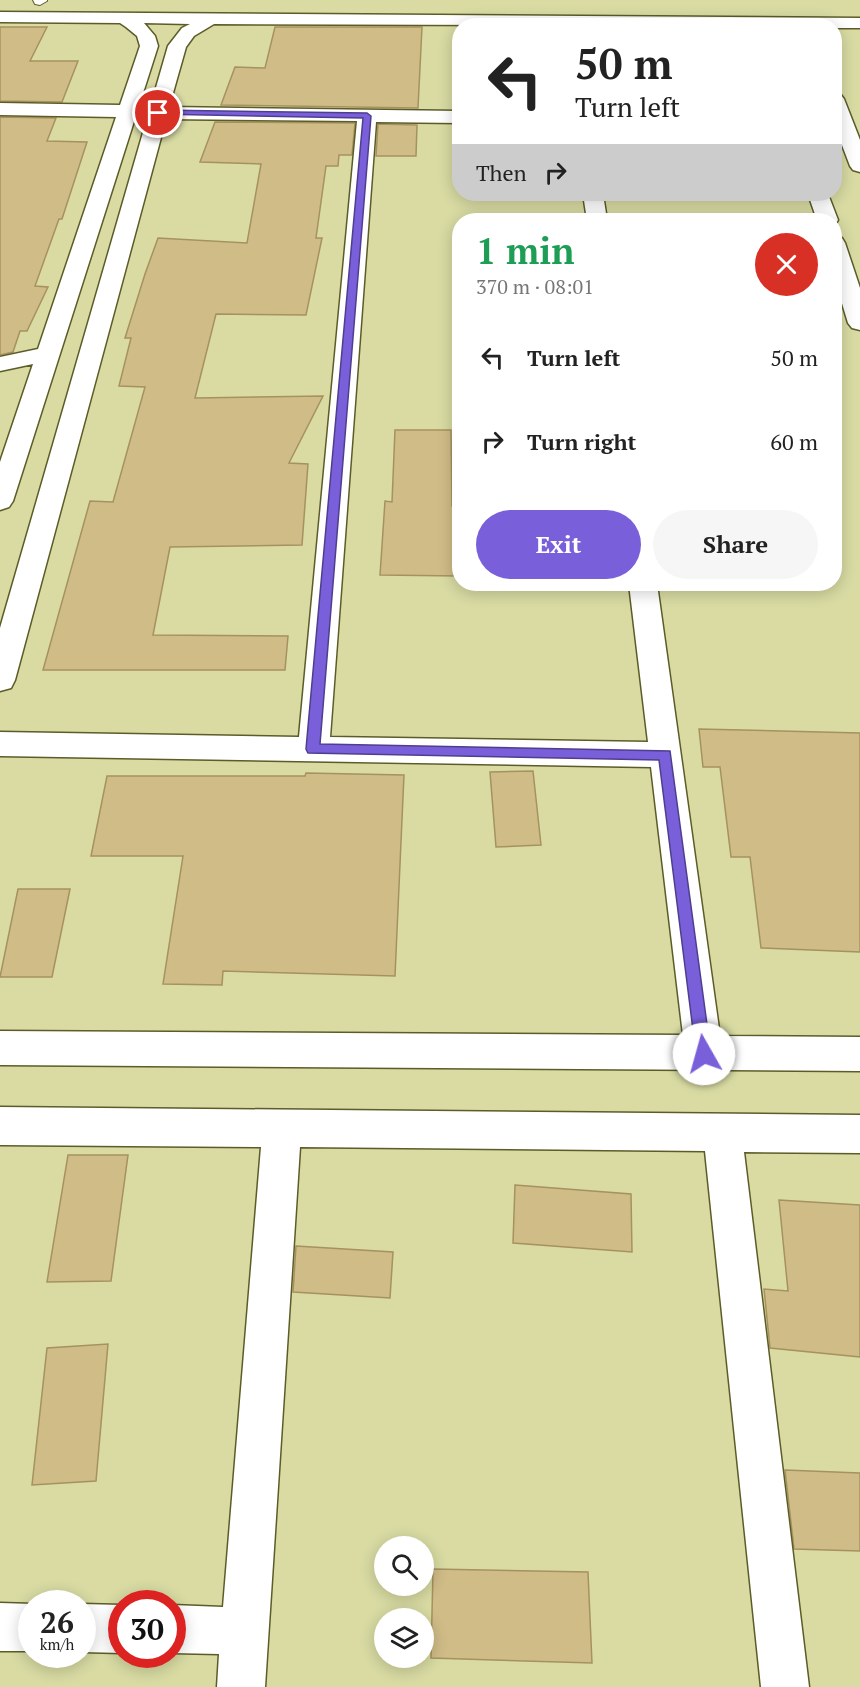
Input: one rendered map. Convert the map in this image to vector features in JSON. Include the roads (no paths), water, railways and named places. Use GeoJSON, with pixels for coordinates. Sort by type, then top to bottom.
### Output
{"type":"FeatureCollection","features":[{"type":"Feature","properties":{"kind":"street"},"geometry":{"type":"LineString","coordinates":[[0,1],[860,7]]}},
{"type":"Feature","properties":{"kind":"street"},"geometry":{"type":"LineString","coordinates":[[0,17],[452,21]]}},
{"type":"Feature","properties":{"kind":"street"},"geometry":{"type":"LineString","coordinates":[[0,501],[149,46],[148,38],[143,30],[124,18]]}},
{"type":"Feature","properties":{"kind":"street"},"geometry":{"type":"LineString","coordinates":[[0,680],[177,46],[188,32],[210,19]]}},
{"type":"Feature","properties":{"kind":"street"},"geometry":{"type":"LineString","coordinates":[[842,24],[860,24]]}},
{"type":"Feature","properties":{"kind":"street"},"geometry":{"type":"LineString","coordinates":[[149,46],[177,46]]}},
{"type":"Feature","properties":{"kind":"street"},"geometry":{"type":"LineString","coordinates":[[0,109],[127,111]]}},
{"type":"Feature","properties":{"kind":"street"},"geometry":{"type":"LineString","coordinates":[[158,113],[452,117]]}},
{"type":"Feature","properties":{"kind":"street"},"geometry":{"type":"LineString","coordinates":[[313,749],[367,116]]}},
{"type":"Feature","properties":{"kind":"street"},"geometry":{"type":"LineString","coordinates":[[842,120],[860,166]]}},
{"type":"Feature","properties":{"kind":"street"},"geometry":{"type":"LineString","coordinates":[[842,268],[860,323]]}},
{"type":"Feature","properties":{"kind":"street"},"geometry":{"type":"LineString","coordinates":[[0,364],[47,354]]}},
{"type":"Feature","properties":{"kind":"street"},"geometry":{"type":"LineString","coordinates":[[4,407],[27,414]]}},
{"type":"Feature","properties":{"kind":"street"},"geometry":{"type":"LineString","coordinates":[[644,591],[704,1054]]}},
{"type":"Feature","properties":{"kind":"street"},"geometry":{"type":"LineString","coordinates":[[0,744],[665,754]]}},
{"type":"Feature","properties":{"kind":"street"},"geometry":{"type":"LineString","coordinates":[[0,1048],[860,1054]]}},
{"type":"Feature","properties":{"kind":"street"},"geometry":{"type":"LineString","coordinates":[[0,1126],[860,1134]]}},
{"type":"Feature","properties":{"kind":"street"},"geometry":{"type":"LineString","coordinates":[[241,1687],[282,1127]]}},
{"type":"Feature","properties":{"kind":"street"},"geometry":{"type":"LineString","coordinates":[[722,1132],[785,1687]]}},
{"type":"Feature","properties":{"kind":"street"},"geometry":{"type":"LineString","coordinates":[[0,1627],[18,1627]]}},
{"type":"Feature","properties":{"kind":"street"},"geometry":{"type":"LineString","coordinates":[[186,1629],[245,1630]]}}]}
